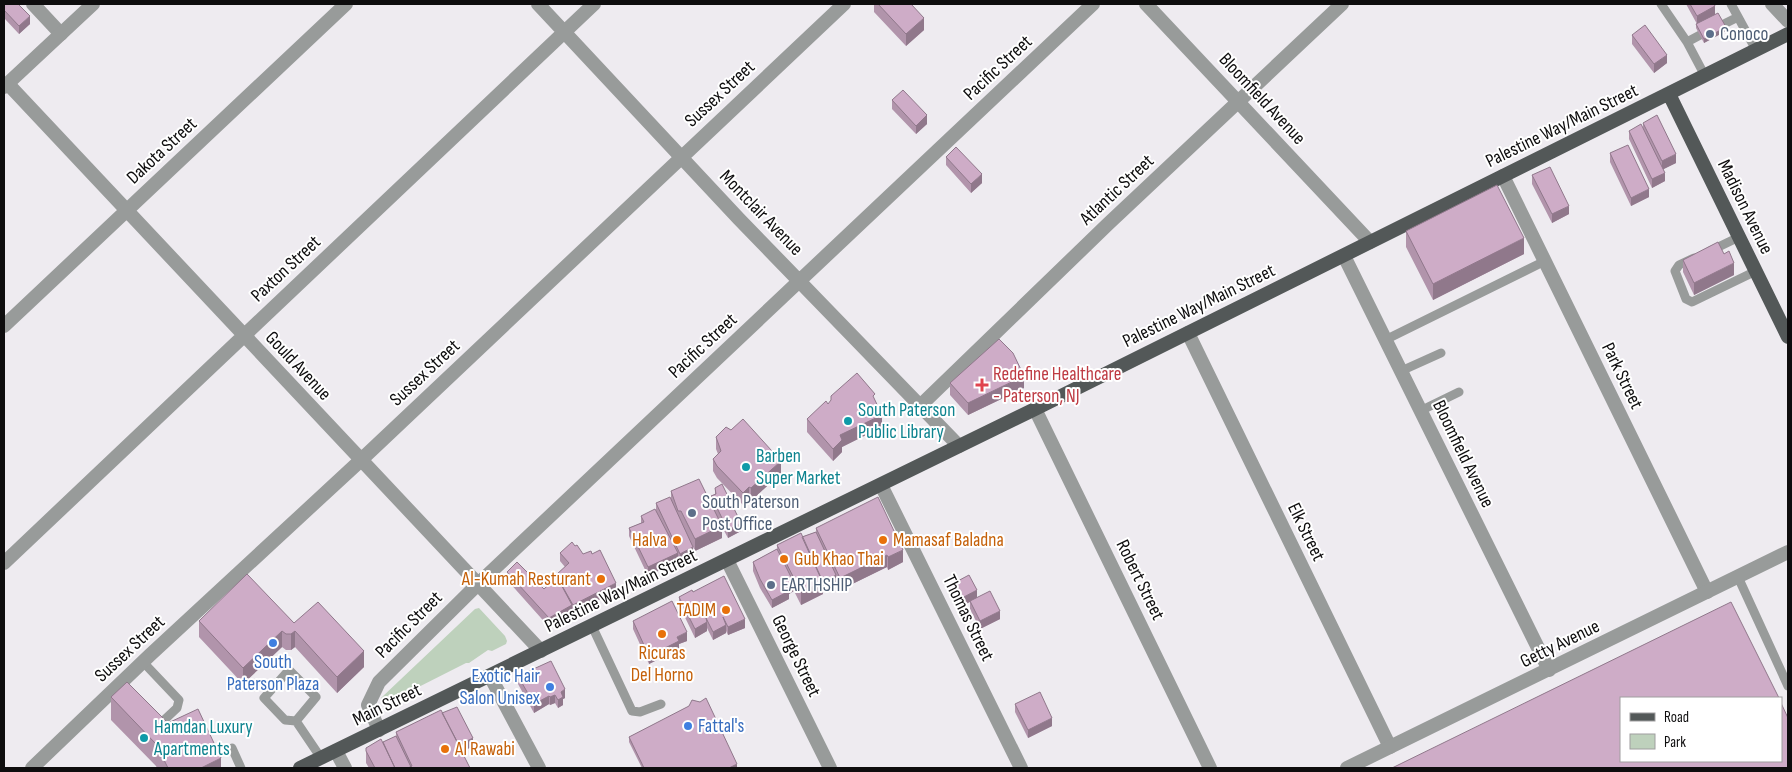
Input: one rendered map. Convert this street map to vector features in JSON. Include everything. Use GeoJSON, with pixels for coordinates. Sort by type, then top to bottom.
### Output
{"type":"FeatureCollection","features":[{"type":"Feature","properties":{"kind":"main road","name":"Palestine Way/Main Street"},"geometry":{"type":"LineString","coordinates":[[490,676],[1035,409],[1788,34]]}},
{"type":"Feature","properties":{"kind":"main road","name":"Madison Avenue"},"geometry":{"type":"LineString","coordinates":[[1669,94],[1788,337]]}},
{"type":"Feature","properties":{"kind":"main road","name":"Main Street"},"geometry":{"type":"LineString","coordinates":[[300,768],[490,676]]}},
{"type":"Feature","properties":{"kind":"street"},"geometry":{"type":"LineString","coordinates":[[33,4],[61,34]]}},
{"type":"Feature","properties":{"kind":"street"},"geometry":{"type":"LineString","coordinates":[[6,86],[93,4]]}},
{"type":"Feature","properties":{"kind":"street","name":"Dakota Street"},"geometry":{"type":"LineString","coordinates":[[4,326],[346,4]]}},
{"type":"Feature","properties":{"kind":"street","name":"Montclair Avenue"},"geometry":{"type":"LineString","coordinates":[[538,4],[799,281],[958,446]]}},
{"type":"Feature","properties":{"kind":"street","name":"Paxton Street"},"geometry":{"type":"LineString","coordinates":[[4,563],[594,4]]}},
{"type":"Feature","properties":{"kind":"street","name":"Sussex Street"},"geometry":{"type":"LineString","coordinates":[[32,768],[124,686],[143,662],[361,460],[844,4]]}},
{"type":"Feature","properties":{"kind":"street","name":"Pacific Street"},"geometry":{"type":"LineString","coordinates":[[379,730],[368,705],[379,682],[478,584],[1093,4]]}},
{"type":"Feature","properties":{"kind":"street","name":"Bloomfield Avenue"},"geometry":{"type":"LineString","coordinates":[[1146,4],[1370,242]]}},
{"type":"Feature","properties":{"kind":"street","name":"Atlantic Street"},"geometry":{"type":"LineString","coordinates":[[920,406],[1108,224],[1342,4]]}},
{"type":"Feature","properties":{"kind":"street"},"geometry":{"type":"LineString","coordinates":[[1772,4],[1788,21]]}},
{"type":"Feature","properties":{"kind":"street","name":"Gould Avenue"},"geometry":{"type":"LineString","coordinates":[[6,86],[126,210],[542,651]]}},
{"type":"Feature","properties":{"kind":"street","name":"Park Street"},"geometry":{"type":"LineString","coordinates":[[1503,176],[1707,592]]}},
{"type":"Feature","properties":{"kind":"street","name":"Bloomfield Avenue"},"geometry":{"type":"LineString","coordinates":[[1344,256],[1549,670]]}},
{"type":"Feature","properties":{"kind":"street","name":"Elk Street"},"geometry":{"type":"LineString","coordinates":[[1188,333],[1390,747]]}},
{"type":"Feature","properties":{"kind":"street","name":"Robert Street"},"geometry":{"type":"LineString","coordinates":[[1035,409],[1210,768]]}},
{"type":"Feature","properties":{"kind":"street","name":"Thomas Street"},"geometry":{"type":"LineString","coordinates":[[881,484],[1021,768]]}},
{"type":"Feature","properties":{"kind":"street","name":"Getty Avenue"},"geometry":{"type":"LineString","coordinates":[[1347,768],[1788,552]]}},
{"type":"Feature","properties":{"kind":"street","name":"George Street"},"geometry":{"type":"LineString","coordinates":[[727,560],[830,768]]}},
{"type":"Feature","properties":{"kind":"street"},"geometry":{"type":"LineString","coordinates":[[490,676],[539,768]]}},
{"type":"Feature","properties":{"kind":"street"},"geometry":{"type":"LineString","coordinates":[[336,750],[345,768]]}},
{"type":"Feature","properties":{"kind":"lane"},"geometry":{"type":"LineString","coordinates":[[1661,4],[1687,42],[1705,76]]}},
{"type":"Feature","properties":{"kind":"lane"},"geometry":{"type":"LineString","coordinates":[[1731,4],[1756,50]]}},
{"type":"Feature","properties":{"kind":"lane"},"geometry":{"type":"LineString","coordinates":[[1724,24],[1738,17]]}},
{"type":"Feature","properties":{"kind":"lane"},"geometry":{"type":"LineString","coordinates":[[1687,42],[1702,34]]}},
{"type":"Feature","properties":{"kind":"lane"},"geometry":{"type":"LineString","coordinates":[[1739,237],[1679,265],[1675,272],[1686,299],[1692,302],[1756,271]]}},
{"type":"Feature","properties":{"kind":"lane"},"geometry":{"type":"LineString","coordinates":[[1385,340],[1545,261]]}},
{"type":"Feature","properties":{"kind":"lane"},"geometry":{"type":"LineString","coordinates":[[1401,371],[1441,353]]}},
{"type":"Feature","properties":{"kind":"lane"},"geometry":{"type":"LineString","coordinates":[[1420,410],[1459,392]]}},
{"type":"Feature","properties":{"kind":"lane"},"geometry":{"type":"LineString","coordinates":[[1738,577],[1788,686]]}},
{"type":"Feature","properties":{"kind":"lane"},"geometry":{"type":"LineString","coordinates":[[592,626],[632,711],[640,712],[660,704]]}},
{"type":"Feature","properties":{"kind":"lane"},"geometry":{"type":"LineString","coordinates":[[143,662],[179,700],[177,708],[161,723],[148,710]]}},
{"type":"Feature","properties":{"kind":"lane"},"geometry":{"type":"LineString","coordinates":[[289,670],[316,697],[296,721],[285,720],[264,698],[289,670]]}},
{"type":"Feature","properties":{"kind":"lane"},"geometry":{"type":"LineString","coordinates":[[296,721],[321,758]]}},
{"type":"Feature","properties":{"kind":"lane"},"geometry":{"type":"LineString","coordinates":[[232,748],[241,768]]}},
{"type":"Feature","properties":{"kind":"green space"},"geometry":{"type":"Polygon","coordinates":[[[479,608],[505,636],[506,644],[492,651],[488,650],[469,663],[385,704],[381,703],[381,698],[475,609],[479,608]]]}},
{"type":"Feature","properties":{"kind":"building"},"geometry":{"type":"Polygon","coordinates":[[[4,4],[18,4],[30,16],[19,26],[4,10],[4,4]]]}},
{"type":"Feature","properties":{"kind":"building"},"geometry":{"type":"Polygon","coordinates":[[[878,4],[911,4],[924,18],[906,34],[878,4]]]}},
{"type":"Feature","properties":{"kind":"building"},"geometry":{"type":"Polygon","coordinates":[[[1690,4],[1714,4],[1715,6],[1697,16],[1690,4]]]}},
{"type":"Feature","properties":{"kind":"building"},"geometry":{"type":"Polygon","coordinates":[[[1718,13],[1726,27],[1704,39],[1696,24],[1718,13]]]}},
{"type":"Feature","properties":{"kind":"building"},"geometry":{"type":"Polygon","coordinates":[[[1645,25],[1667,55],[1654,64],[1632,35],[1645,25]]]}},
{"type":"Feature","properties":{"kind":"building"},"geometry":{"type":"Polygon","coordinates":[[[903,90],[927,115],[916,126],[892,100],[903,90]]]}},
{"type":"Feature","properties":{"kind":"building"},"geometry":{"type":"Polygon","coordinates":[[[1657,115],[1676,154],[1662,161],[1643,123],[1657,115]]]}},
{"type":"Feature","properties":{"kind":"building"},"geometry":{"type":"Polygon","coordinates":[[[1641,124],[1665,173],[1652,179],[1629,131],[1641,124]]]}},
{"type":"Feature","properties":{"kind":"building"},"geometry":{"type":"Polygon","coordinates":[[[1628,145],[1649,189],[1631,198],[1610,153],[1628,145]]]}},
{"type":"Feature","properties":{"kind":"building"},"geometry":{"type":"Polygon","coordinates":[[[956,147],[982,174],[971,184],[946,157],[956,147]]]}},
{"type":"Feature","properties":{"kind":"building"},"geometry":{"type":"Polygon","coordinates":[[[1550,167],[1569,206],[1552,214],[1532,175],[1550,167]]]}},
{"type":"Feature","properties":{"kind":"building"},"geometry":{"type":"Polygon","coordinates":[[[1497,185],[1524,238],[1433,284],[1406,231],[1497,185]]]}},
{"type":"Feature","properties":{"kind":"building"},"geometry":{"type":"Polygon","coordinates":[[[1718,242],[1724,254],[1729,251],[1734,263],[1694,283],[1683,260],[1718,242]]]}},
{"type":"Feature","properties":{"kind":"building"},"geometry":{"type":"Polygon","coordinates":[[[999,339],[1013,353],[1024,376],[968,403],[950,383],[999,339]]]}},
{"type":"Feature","properties":{"kind":"building","name":"South Paterson Public Library"},"geometry":{"type":"Polygon","coordinates":[[[857,373],[875,394],[873,396],[882,415],[840,435],[842,440],[833,449],[807,419],[826,401],[828,404],[831,396],[857,373]]]}},
{"type":"Feature","properties":{"kind":"building","name":"Barben Super Market"},"geometry":{"type":"Polygon","coordinates":[[[743,419],[781,461],[743,493],[717,466],[713,459],[721,451],[716,437],[726,427],[731,430],[743,419]]]}},
{"type":"Feature","properties":{"kind":"building","name":"South Paterson Post Office"},"geometry":{"type":"Polygon","coordinates":[[[699,479],[722,526],[695,539],[681,511],[678,511],[671,491],[699,479]]]}},
{"type":"Feature","properties":{"kind":"building"},"geometry":{"type":"Polygon","coordinates":[[[722,484],[741,523],[728,530],[711,496],[716,494],[715,488],[722,484]]]}},
{"type":"Feature","properties":{"kind":"building","name":"Halva"},"geometry":{"type":"Polygon","coordinates":[[[670,497],[693,547],[680,554],[656,503],[670,497]]]}},
{"type":"Feature","properties":{"kind":"building"},"geometry":{"type":"Polygon","coordinates":[[[878,497],[903,550],[888,557],[887,555],[840,578],[816,528],[878,497]]]}},
{"type":"Feature","properties":{"kind":"building"},"geometry":{"type":"Polygon","coordinates":[[[655,509],[678,553],[648,567],[629,528],[644,522],[641,516],[655,509]]]}},
{"type":"Feature","properties":{"kind":"building"},"geometry":{"type":"Polygon","coordinates":[[[816,532],[836,575],[823,583],[802,537],[816,532]]]}},
{"type":"Feature","properties":{"kind":"building"},"geometry":{"type":"Polygon","coordinates":[[[801,533],[823,582],[801,592],[777,545],[801,533]]]}},
{"type":"Feature","properties":{"kind":"building"},"geometry":{"type":"Polygon","coordinates":[[[572,542],[575,546],[577,545],[583,554],[591,551],[592,554],[600,550],[616,583],[573,605],[556,575],[569,563],[560,553],[572,542]]]}},
{"type":"Feature","properties":{"kind":"building"},"geometry":{"type":"Polygon","coordinates":[[[777,549],[794,583],[787,586],[789,591],[772,600],[753,562],[777,549]]]}},
{"type":"Feature","properties":{"kind":"building"},"geometry":{"type":"Polygon","coordinates":[[[517,562],[544,589],[557,577],[572,605],[549,618],[507,572],[517,562]]]}},
{"type":"Feature","properties":{"kind":"building","name":"South Paterson Plaza"},"geometry":{"type":"Polygon","coordinates":[[[247,574],[294,623],[318,602],[364,651],[337,677],[295,631],[291,634],[286,634],[282,631],[243,668],[199,621],[247,574]]]}},
{"type":"Feature","properties":{"kind":"building"},"geometry":{"type":"Polygon","coordinates":[[[969,575],[977,590],[962,598],[954,583],[969,575]]]}},
{"type":"Feature","properties":{"kind":"building"},"geometry":{"type":"Polygon","coordinates":[[[724,576],[745,619],[728,627],[723,617],[726,625],[713,632],[706,618],[707,622],[695,629],[679,597],[724,576]]]}},
{"type":"Feature","properties":{"kind":"building"},"geometry":{"type":"Polygon","coordinates":[[[990,591],[1000,611],[980,621],[970,601],[990,591]]]}},
{"type":"Feature","properties":{"kind":"building"},"geometry":{"type":"Polygon","coordinates":[[[672,601],[687,632],[677,637],[679,641],[649,656],[633,621],[672,601]]]}},
{"type":"Feature","properties":{"kind":"building"},"geometry":{"type":"Polygon","coordinates":[[[1731,602],[1778,697],[1620,697],[1620,762],[1782,762],[1782,705],[1788,718],[1788,768],[1392,768],[1731,602]]]}},
{"type":"Feature","properties":{"kind":"building"},"geometry":{"type":"Polygon","coordinates":[[[551,661],[565,689],[561,692],[563,697],[558,700],[555,695],[549,696],[534,704],[518,676],[551,661]]]}},
{"type":"Feature","properties":{"kind":"building"},"geometry":{"type":"Polygon","coordinates":[[[127,682],[168,723],[198,709],[221,758],[201,768],[168,768],[156,744],[111,697],[127,682]]]}},
{"type":"Feature","properties":{"kind":"building"},"geometry":{"type":"Polygon","coordinates":[[[1040,692],[1052,718],[1028,730],[1015,704],[1040,692]]]}},
{"type":"Feature","properties":{"kind":"building","name":"Fattal's"},"geometry":{"type":"Polygon","coordinates":[[[706,698],[737,764],[729,768],[644,768],[629,737],[689,706],[692,700],[700,702],[706,698]]]}},
{"type":"Feature","properties":{"kind":"building"},"geometry":{"type":"Polygon","coordinates":[[[457,707],[473,738],[459,745],[442,713],[457,707]]]}},
{"type":"Feature","properties":{"kind":"building"},"geometry":{"type":"Polygon","coordinates":[[[441,710],[470,768],[408,768],[412,766],[396,732],[441,710]]]}},
{"type":"Feature","properties":{"kind":"building"},"geometry":{"type":"Polygon","coordinates":[[[396,736],[411,767],[395,768],[383,742],[396,736]]]}},
{"type":"Feature","properties":{"kind":"building"},"geometry":{"type":"Polygon","coordinates":[[[381,739],[395,768],[375,768],[366,751],[366,748],[381,739]]]}},
{"type":"Feature","properties":{"kind":"place","name":"Conoco"},"geometry":{"type":"Point","coordinates":[1710,34]}},
{"type":"Feature","properties":{"kind":"place","name":"Redefine Healthcare - Paterson, NJ"},"geometry":{"type":"Point","coordinates":[982,385]}},
{"type":"Feature","properties":{"kind":"place","name":"South Paterson Public Library"},"geometry":{"type":"Point","coordinates":[848,421]}},
{"type":"Feature","properties":{"kind":"place","name":"Barben Super Market"},"geometry":{"type":"Point","coordinates":[746,467]}},
{"type":"Feature","properties":{"kind":"place","name":"South Paterson Post Office"},"geometry":{"type":"Point","coordinates":[692,513]}},
{"type":"Feature","properties":{"kind":"place","name":"Halva"},"geometry":{"type":"Point","coordinates":[677,540]}},
{"type":"Feature","properties":{"kind":"place","name":"Mamasaf Baladna"},"geometry":{"type":"Point","coordinates":[883,540]}},
{"type":"Feature","properties":{"kind":"place","name":"Gub Khao Thai"},"geometry":{"type":"Point","coordinates":[784,559]}},
{"type":"Feature","properties":{"kind":"place","name":"Al-Kumah Resturant"},"geometry":{"type":"Point","coordinates":[601,579]}},
{"type":"Feature","properties":{"kind":"place","name":"EARTHSHIP"},"geometry":{"type":"Point","coordinates":[771,585]}},
{"type":"Feature","properties":{"kind":"place","name":"TADIM"},"geometry":{"type":"Point","coordinates":[726,610]}},
{"type":"Feature","properties":{"kind":"place","name":"Ricuras Del Horno"},"geometry":{"type":"Point","coordinates":[662,634]}},
{"type":"Feature","properties":{"kind":"place","name":"South Paterson Plaza"},"geometry":{"type":"Point","coordinates":[273,643]}},
{"type":"Feature","properties":{"kind":"place","name":"Exotic Hair Salon Unisex"},"geometry":{"type":"Point","coordinates":[550,687]}},
{"type":"Feature","properties":{"kind":"place","name":"Fattal's"},"geometry":{"type":"Point","coordinates":[688,726]}},
{"type":"Feature","properties":{"kind":"place","name":"Hamdan Luxury Apartments"},"geometry":{"type":"Point","coordinates":[144,738]}},
{"type":"Feature","properties":{"kind":"place","name":"Al Rawabi"},"geometry":{"type":"Point","coordinates":[445,749]}}]}
